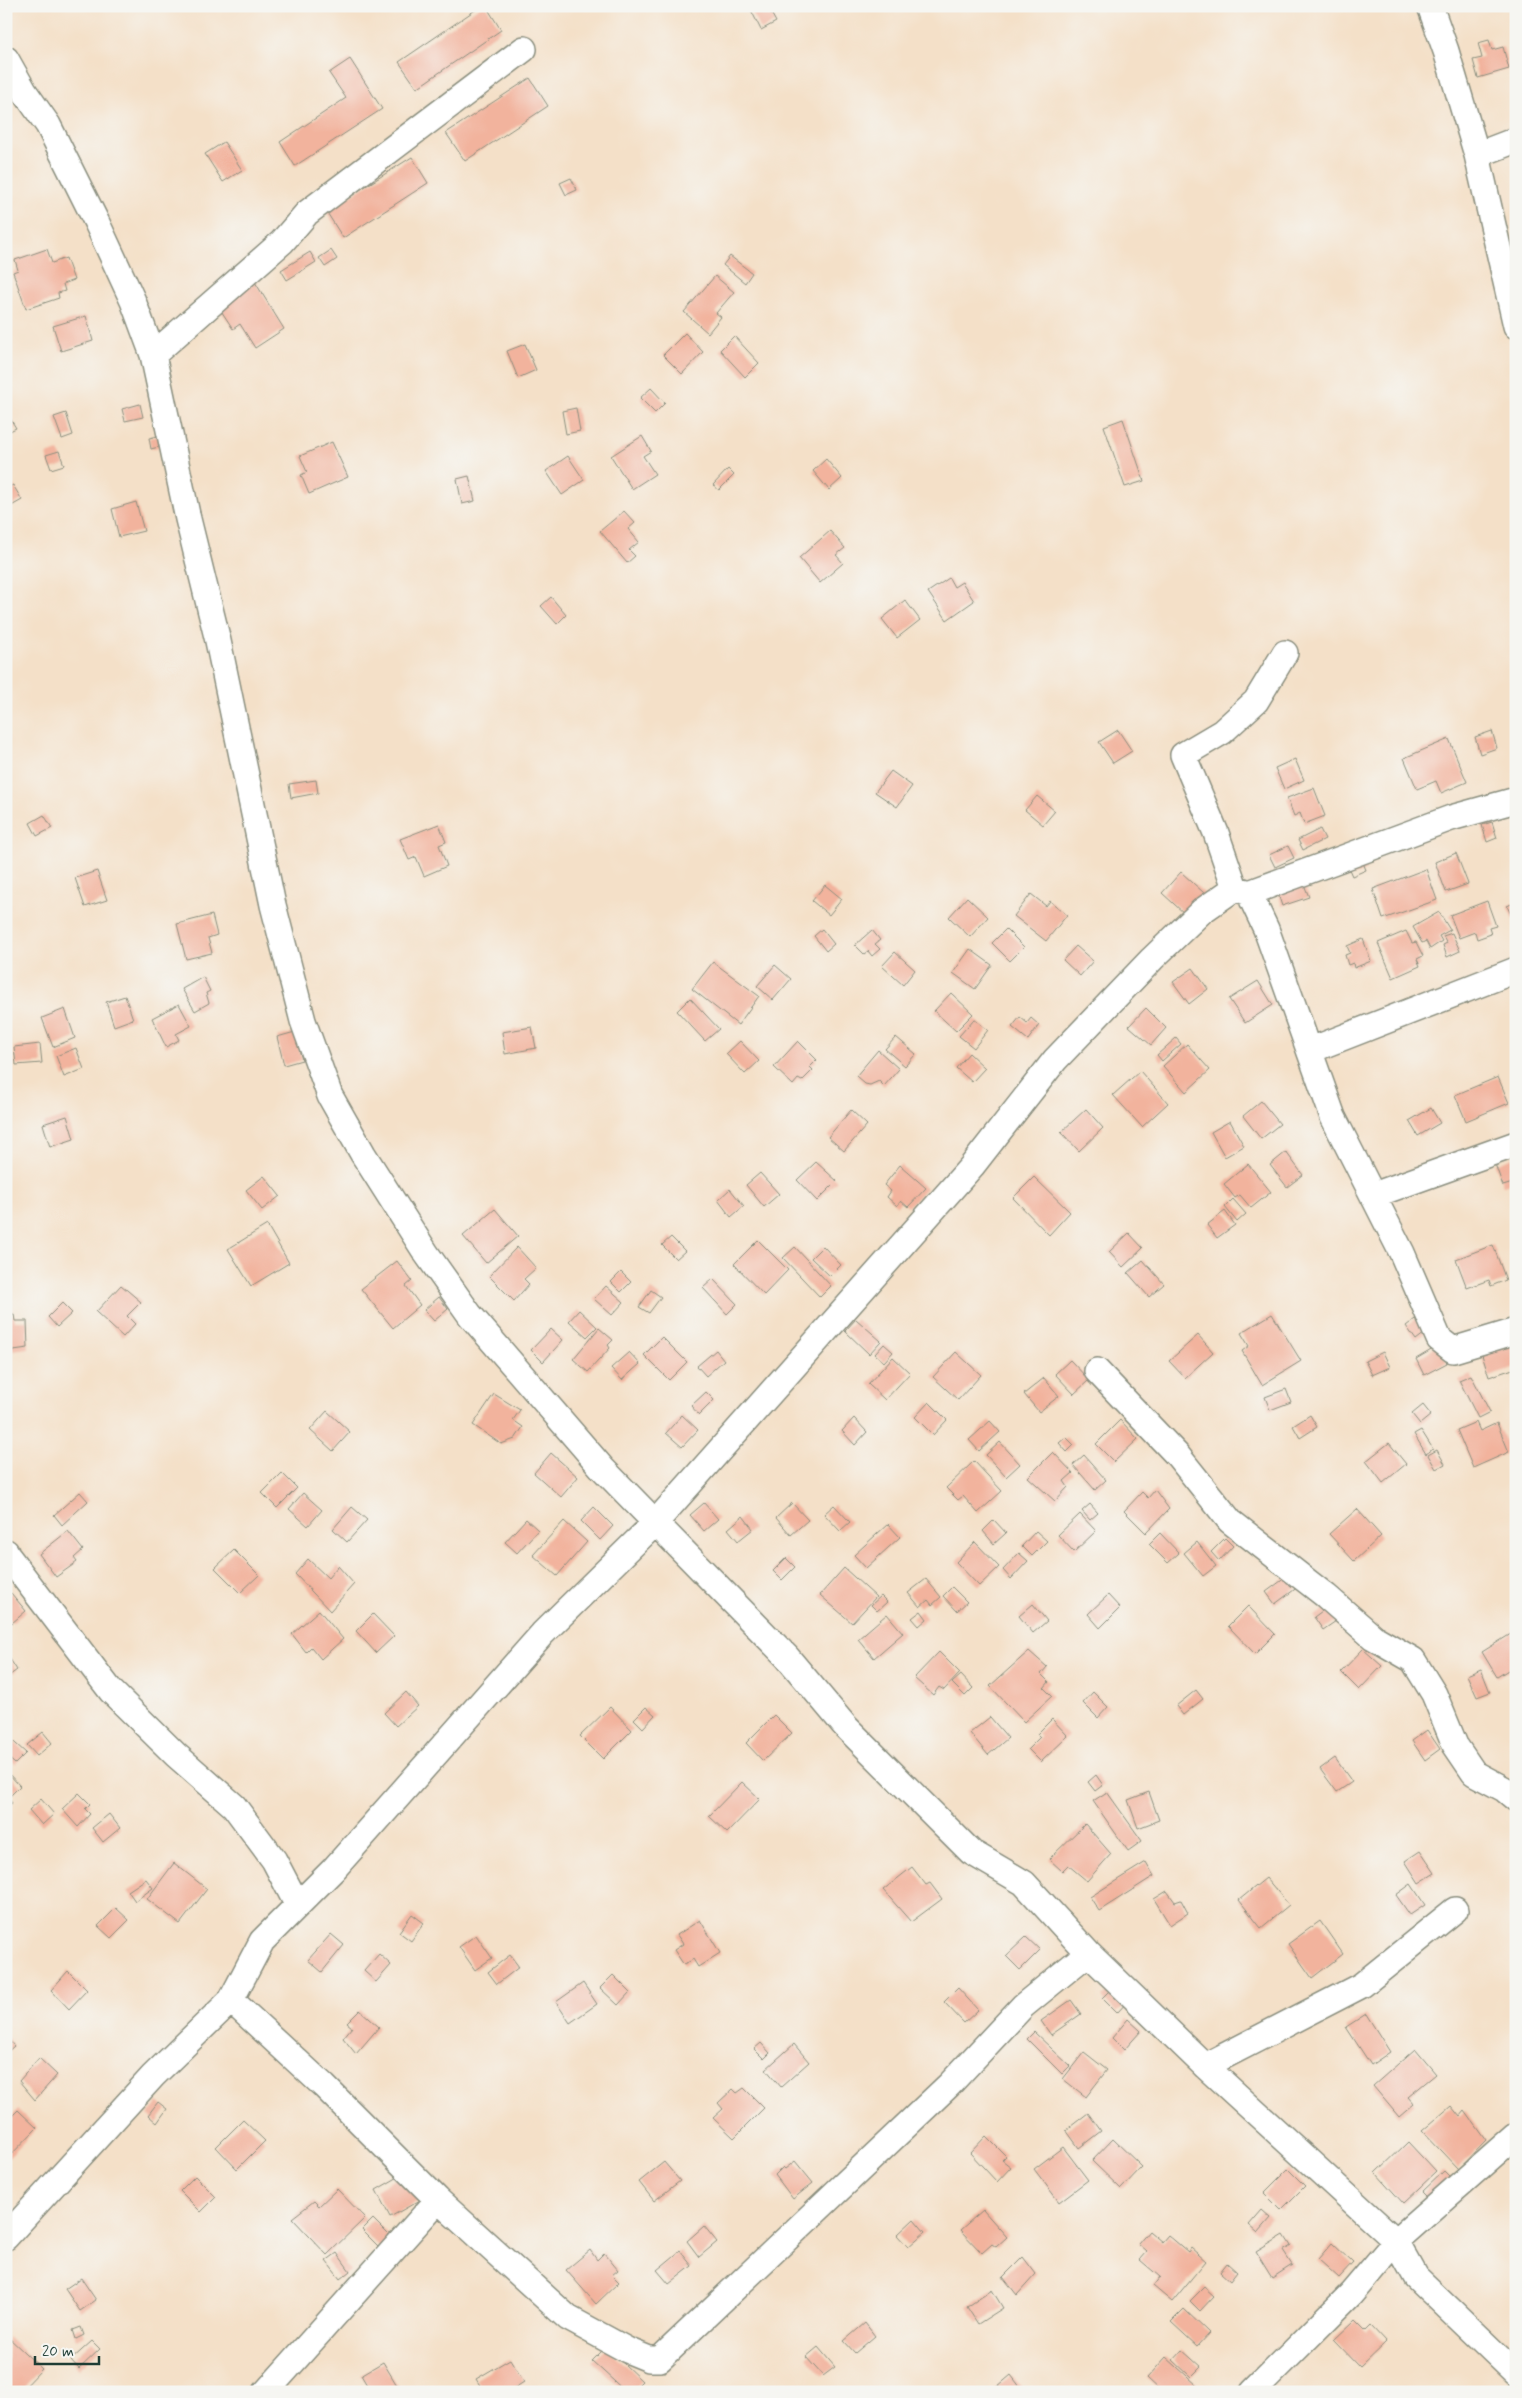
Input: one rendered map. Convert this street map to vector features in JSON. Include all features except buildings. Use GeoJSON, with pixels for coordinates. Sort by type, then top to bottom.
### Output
{"type":"FeatureCollection","features":[{"type":"Feature","properties":{"kind":"street"},"geometry":{"type":"LineString","coordinates":[[1430,6],[1446,51],[1477,155],[1516,326]]}},
{"type":"Feature","properties":{"kind":"street"},"geometry":{"type":"LineString","coordinates":[[153,355],[282,242],[308,213],[524,49]]}},
{"type":"Feature","properties":{"kind":"street"},"geometry":{"type":"LineString","coordinates":[[6,59],[24,92],[48,125],[133,301],[153,355],[188,519],[222,660],[273,905],[303,1021],[330,1096],[363,1154],[426,1253],[470,1315],[602,1468],[787,1658],[845,1726],[971,1852],[1024,1883],[1088,1952],[1205,2066],[1396,2241],[1416,2277],[1516,2373]]}},
{"type":"Feature","properties":{"kind":"street"},"geometry":{"type":"LineString","coordinates":[[1477,155],[1516,140]]}},
{"type":"Feature","properties":{"kind":"street"},"geometry":{"type":"LineString","coordinates":[[1286,653],[1256,701],[1222,732],[1183,755],[1242,891],[1266,929],[1311,1050],[1333,1117],[1402,1253],[1439,1339],[1453,1350],[1516,1331]]}},
{"type":"Feature","properties":{"kind":"street"},"geometry":{"type":"LineString","coordinates":[[6,2237],[153,2076],[231,2000],[262,1940],[333,1870],[543,1633],[655,1523],[874,1274],[959,1181],[1055,1060],[1152,959],[1202,911],[1242,891],[1451,818],[1516,800]]}},
{"type":"Feature","properties":{"kind":"street"},"geometry":{"type":"LineString","coordinates":[[1311,1050],[1516,970]]}},
{"type":"Feature","properties":{"kind":"street"},"geometry":{"type":"LineString","coordinates":[[1374,1195],[1516,1144]]}},
{"type":"Feature","properties":{"kind":"street"},"geometry":{"type":"LineString","coordinates":[[1097,1371],[1178,1456],[1230,1521],[1326,1596],[1373,1637],[1413,1660],[1434,1694],[1455,1745],[1474,1773],[1504,1789],[1516,1799]]}},
{"type":"Feature","properties":{"kind":"street"},"geometry":{"type":"LineString","coordinates":[[6,1552],[111,1691],[176,1755],[234,1806],[274,1860],[297,1904]]}},
{"type":"Feature","properties":{"kind":"street"},"geometry":{"type":"LineString","coordinates":[[1205,2066],[1362,1985],[1455,1910]]}},
{"type":"Feature","properties":{"kind":"street"},"geometry":{"type":"LineString","coordinates":[[231,2000],[324,2086],[438,2200],[568,2318],[649,2360],[660,2359],[701,2323],[949,2085],[1023,2006],[1088,1952]]}},
{"type":"Feature","properties":{"kind":"street"},"geometry":{"type":"LineString","coordinates":[[1253,2392],[1351,2294],[1396,2241],[1516,2135]]}},
{"type":"Feature","properties":{"kind":"street"},"geometry":{"type":"LineString","coordinates":[[266,2392],[438,2200]]}}]}
